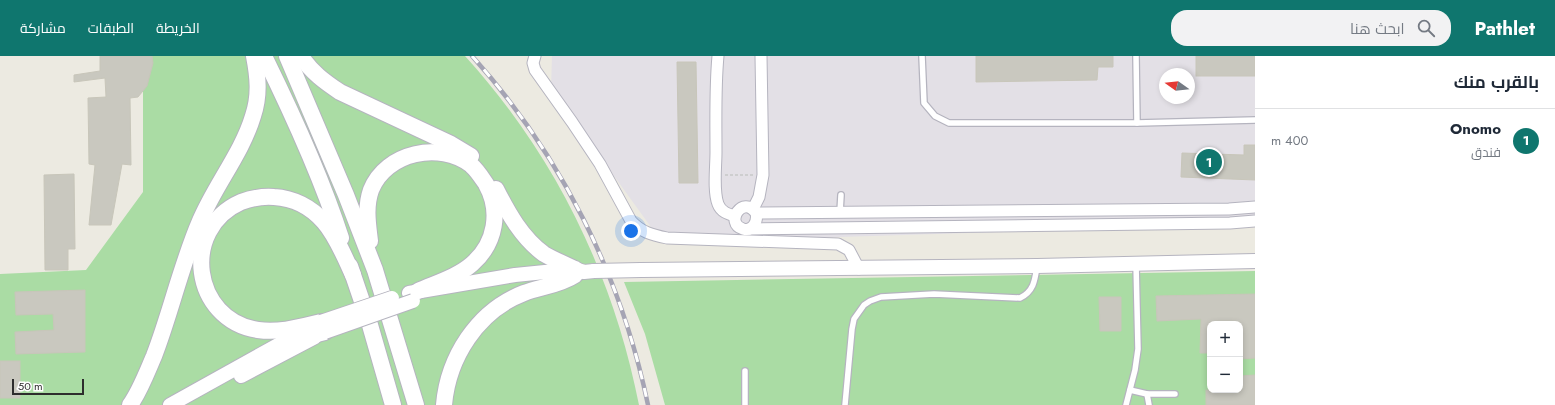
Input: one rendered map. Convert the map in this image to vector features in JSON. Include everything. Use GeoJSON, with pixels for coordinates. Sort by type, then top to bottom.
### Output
{"type":"FeatureCollection","features":[{"type":"Feature","properties":{"kind":"main road"},"geometry":{"type":"LineString","coordinates":[[130,405],[147,372],[164,330],[200,221],[239,149],[253,117],[259,94],[258,76],[254,56]]}},
{"type":"Feature","properties":{"kind":"main road"},"geometry":{"type":"LineString","coordinates":[[264,56],[279,86],[332,208],[370,325],[393,405]]}},
{"type":"Feature","properties":{"kind":"main road"},"geometry":{"type":"LineString","coordinates":[[286,56],[346,195],[375,270],[416,405]]}},
{"type":"Feature","properties":{"kind":"main road"},"geometry":{"type":"LineString","coordinates":[[300,56],[314,73],[340,92],[466,152],[478,162],[488,175],[517,227],[530,242],[545,254],[582,272]]}},
{"type":"Feature","properties":{"kind":"main road"},"geometry":{"type":"LineString","coordinates":[[375,270],[367,222],[367,205],[371,189],[380,175],[392,163],[403,157],[416,153],[431,152],[446,154],[471,165],[481,176],[490,191],[495,211],[493,232],[489,242],[472,264],[459,273],[418,295]]}},
{"type":"Feature","properties":{"kind":"main road"},"geometry":{"type":"LineString","coordinates":[[216,189],[198,241],[195,255],[196,278],[204,299],[219,318],[238,330],[268,338],[301,338],[323,327]]}},
{"type":"Feature","properties":{"kind":"main road"},"geometry":{"type":"LineString","coordinates":[[323,327],[274,331],[256,330],[241,325],[226,316],[216,307],[209,296],[200,269],[204,244],[214,223],[222,214],[248,199],[267,196],[293,200],[306,207],[325,223],[339,245],[353,275]]}},
{"type":"Feature","properties":{"kind":"main road"},"geometry":{"type":"LineString","coordinates":[[418,295],[452,284],[466,277],[477,269],[487,257],[494,244],[500,220],[500,197]]}},
{"type":"Feature","properties":{"kind":"main road"},"geometry":{"type":"LineString","coordinates":[[444,405],[449,376],[454,361],[470,335],[480,324],[504,303],[522,294],[567,279],[582,272]]}},
{"type":"Feature","properties":{"kind":"street"},"geometry":{"type":"LineString","coordinates":[[535,56],[533,63],[535,70],[600,164],[631,221],[638,228],[646,233],[667,238],[838,244],[849,250],[859,268]]}},
{"type":"Feature","properties":{"kind":"street"},"geometry":{"type":"LineString","coordinates":[[718,56],[717,199],[719,206],[723,211],[729,215],[735,216]]}},
{"type":"Feature","properties":{"kind":"street"},"geometry":{"type":"LineString","coordinates":[[749,229],[754,226],[756,222],[754,211],[759,197],[763,175],[761,56]]}},
{"type":"Feature","properties":{"kind":"street"},"geometry":{"type":"LineString","coordinates":[[1255,207],[1229,209],[840,212],[754,211],[749,207],[742,208],[736,212],[735,216],[735,220],[739,226],[746,229],[1230,223],[1255,221]]}},
{"type":"Feature","properties":{"kind":"street"},"geometry":{"type":"LineString","coordinates":[[452,284],[514,275],[641,270],[1037,266],[1255,261]]}},
{"type":"Feature","properties":{"kind":"street"},"geometry":{"type":"LineString","coordinates":[[188,405],[323,327],[418,295],[582,272]]}},
{"type":"Feature","properties":{"kind":"street"},"geometry":{"type":"LineString","coordinates":[[170,405],[288,339]]}},
{"type":"Feature","properties":{"kind":"lane"},"geometry":{"type":"LineString","coordinates":[[922,56],[924,103],[935,116],[948,123],[1137,123],[1255,120]]}},
{"type":"Feature","properties":{"kind":"lane"},"geometry":{"type":"LineString","coordinates":[[1136,56],[1137,123]]}},
{"type":"Feature","properties":{"kind":"lane"},"geometry":{"type":"LineString","coordinates":[[840,212],[841,195]]}},
{"type":"Feature","properties":{"kind":"lane"},"geometry":{"type":"LineString","coordinates":[[1126,405],[1135,370],[1138,349],[1136,264]]}},
{"type":"Feature","properties":{"kind":"lane"},"geometry":{"type":"LineString","coordinates":[[845,405],[854,319],[858,312],[870,300],[891,296],[934,294],[1020,298],[1030,291],[1033,286],[1037,266]]}},
{"type":"Feature","properties":{"kind":"lane"},"geometry":{"type":"LineString","coordinates":[[745,371],[745,405]]}},
{"type":"Feature","properties":{"kind":"lane"},"geometry":{"type":"LineString","coordinates":[[1130,390],[1147,394],[1175,394]]}},
{"type":"Feature","properties":{"kind":"lane"},"geometry":{"type":"LineString","coordinates":[[1147,394],[1149,405]]}},
{"type":"Feature","properties":{"kind":"path"},"geometry":{"type":"LineString","coordinates":[[716,174],[763,175]]}},
{"type":"Feature","properties":{"kind":"shaded area"},"geometry":{"type":"Polygon","coordinates":[[[552,56],[1255,56],[1255,224],[774,239],[656,234],[551,89],[552,56]]]}},
{"type":"Feature","properties":{"kind":"green space"},"geometry":{"type":"Polygon","coordinates":[[[143,56],[465,56],[497,94],[526,134],[553,175],[576,218],[614,309],[628,356],[639,405],[0,405],[0,274],[86,270],[143,192],[143,56]]]}},
{"type":"Feature","properties":{"kind":"green space"},"geometry":{"type":"Polygon","coordinates":[[[1255,271],[1255,405],[665,405],[645,334],[624,282],[1255,271]]]}},
{"type":"Feature","properties":{"kind":"building"},"geometry":{"type":"Polygon","coordinates":[[[100,56],[152,56],[153,63],[147,86],[138,97],[130,98],[131,165],[122,164],[111,225],[89,225],[95,165],[89,164],[88,98],[106,97],[105,78],[74,82],[74,75],[100,71],[100,56]]]}},
{"type":"Feature","properties":{"kind":"building"},"geometry":{"type":"Polygon","coordinates":[[[976,56],[1113,56],[1113,67],[1098,67],[1097,80],[976,82],[976,56]]]}},
{"type":"Feature","properties":{"kind":"building"},"geometry":{"type":"Polygon","coordinates":[[[1196,56],[1255,56],[1255,76],[1196,76],[1196,56]]]}},
{"type":"Feature","properties":{"kind":"building"},"geometry":{"type":"Polygon","coordinates":[[[677,62],[696,62],[698,183],[679,183],[677,62]]]}},
{"type":"Feature","properties":{"kind":"building"},"geometry":{"type":"Polygon","coordinates":[[[1244,145],[1255,145],[1255,180],[1181,177],[1182,153],[1244,155],[1244,145]]]}},
{"type":"Feature","properties":{"kind":"building"},"geometry":{"type":"Polygon","coordinates":[[[74,174],[75,249],[68,249],[68,270],[45,270],[44,175],[74,174]]]}},
{"type":"Feature","properties":{"kind":"building"},"geometry":{"type":"Polygon","coordinates":[[[85,290],[85,352],[16,354],[15,332],[54,330],[53,314],[16,315],[15,292],[85,290]]]}},
{"type":"Feature","properties":{"kind":"building"},"geometry":{"type":"Polygon","coordinates":[[[1255,294],[1255,358],[1243,359],[1243,321],[1207,321],[1207,353],[1200,353],[1201,319],[1157,321],[1156,296],[1255,294]]]}},
{"type":"Feature","properties":{"kind":"building"},"geometry":{"type":"Polygon","coordinates":[[[1099,297],[1121,297],[1121,331],[1100,331],[1099,297]]]}},
{"type":"Feature","properties":{"kind":"building"},"geometry":{"type":"Polygon","coordinates":[[[0,361],[20,361],[20,398],[0,398],[0,361]]]}},
{"type":"Feature","properties":{"kind":"building"},"geometry":{"type":"Polygon","coordinates":[[[1255,375],[1255,405],[1206,405],[1206,390],[1207,393],[1243,393],[1243,376],[1255,375]]]}},
{"type":"Feature","properties":{"kind":"railway"},"geometry":{"type":"LineString","coordinates":[[472,56],[504,94],[533,134],[560,176],[583,219],[604,264],[622,310],[648,405]]}},
{"type":"Feature","properties":{"kind":"place","name":"Onomo"},"geometry":{"type":"Point","coordinates":[1209,162]}}]}
